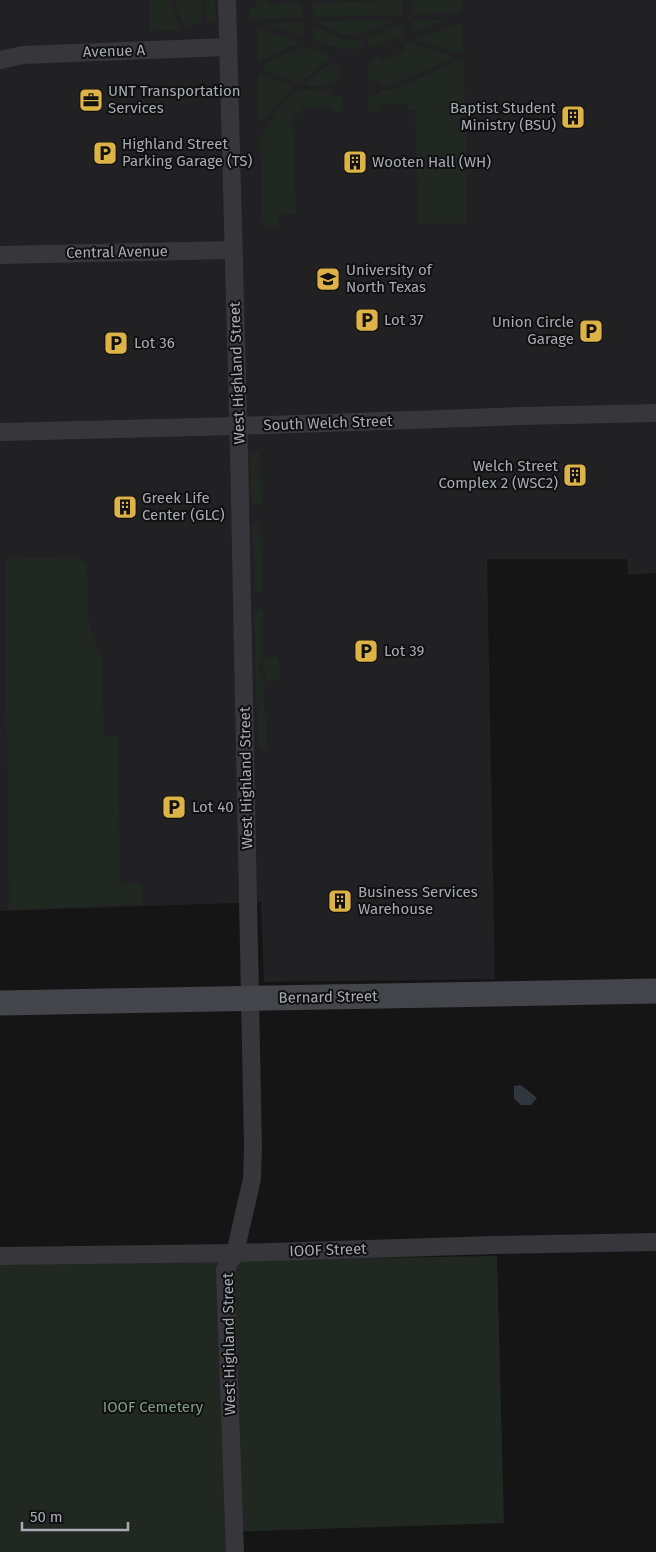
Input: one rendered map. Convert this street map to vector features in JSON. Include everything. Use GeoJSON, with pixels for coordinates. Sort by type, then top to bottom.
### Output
{"type":"FeatureCollection","features":[{"type":"Feature","properties":{"kind":"street","name":"West Highland Street"},"geometry":{"type":"LineString","coordinates":[[226,0],[238,426],[252,1179],[235,1254],[225,1270],[234,1552]]}},
{"type":"Feature","properties":{"kind":"street","name":"Avenue A"},"geometry":{"type":"LineString","coordinates":[[0,60],[23,55],[228,47]]}},
{"type":"Feature","properties":{"kind":"street","name":"Central Avenue"},"geometry":{"type":"LineString","coordinates":[[0,255],[233,250]]}},
{"type":"Feature","properties":{"kind":"street","name":"South Welch Street"},"geometry":{"type":"LineString","coordinates":[[0,432],[656,413]]}},
{"type":"Feature","properties":{"kind":"street","name":"Bernard Street"},"geometry":{"type":"LineString","coordinates":[[0,1002],[656,991]]}},
{"type":"Feature","properties":{"kind":"street","name":"IOOF Street"},"geometry":{"type":"LineString","coordinates":[[0,1256],[235,1254],[495,1245],[656,1242]]}},
{"type":"Feature","properties":{"kind":"shaded area","name":"University of North Texas"},"geometry":{"type":"Polygon","coordinates":[[[0,0],[656,0],[656,573],[628,575],[627,559],[487,559],[495,979],[264,982],[261,902],[0,911],[0,0]]]}},
{"type":"Feature","properties":{"kind":"shaded area"},"geometry":{"type":"Polygon","coordinates":[[[521,1085],[537,1098],[531,1105],[521,1105],[514,1099],[514,1086],[521,1085]]]}},
{"type":"Feature","properties":{"kind":"green space"},"geometry":{"type":"Polygon","coordinates":[[[149,0],[170,0],[180,28],[179,30],[150,31],[149,0]]]}},
{"type":"Feature","properties":{"kind":"green space"},"geometry":{"type":"Polygon","coordinates":[[[175,0],[202,0],[202,22],[184,27],[175,0]]]}},
{"type":"Feature","properties":{"kind":"green space"},"geometry":{"type":"Polygon","coordinates":[[[206,0],[215,0],[216,21],[207,21],[206,0]]]}},
{"type":"Feature","properties":{"kind":"green space"},"geometry":{"type":"Polygon","coordinates":[[[256,0],[267,0],[267,4],[302,3],[302,17],[250,19],[249,8],[256,8],[256,0]]]}},
{"type":"Feature","properties":{"kind":"green space"},"geometry":{"type":"Polygon","coordinates":[[[403,0],[403,15],[313,17],[313,3],[403,0]]]}},
{"type":"Feature","properties":{"kind":"green space"},"geometry":{"type":"Polygon","coordinates":[[[413,0],[461,0],[462,9],[459,13],[413,14],[413,0]]]}},
{"type":"Feature","properties":{"kind":"green space"},"geometry":{"type":"Polygon","coordinates":[[[447,19],[413,32],[413,21],[447,19]]]}},
{"type":"Feature","properties":{"kind":"green space"},"geometry":{"type":"Polygon","coordinates":[[[397,20],[367,33],[360,33],[360,35],[341,34],[315,22],[397,20]]]}},
{"type":"Feature","properties":{"kind":"green space"},"geometry":{"type":"Polygon","coordinates":[[[299,23],[304,28],[303,36],[263,24],[299,23]]]}},
{"type":"Feature","properties":{"kind":"green space"},"geometry":{"type":"Polygon","coordinates":[[[403,23],[403,36],[368,48],[368,38],[403,23]]]}},
{"type":"Feature","properties":{"kind":"green space"},"geometry":{"type":"Polygon","coordinates":[[[462,24],[463,54],[414,40],[455,25],[462,24]]]}},
{"type":"Feature","properties":{"kind":"green space"},"geometry":{"type":"Polygon","coordinates":[[[313,26],[336,36],[361,40],[361,49],[339,49],[313,40],[313,26]]]}},
{"type":"Feature","properties":{"kind":"green space"},"geometry":{"type":"Polygon","coordinates":[[[257,29],[302,43],[284,49],[258,62],[257,29]]]}},
{"type":"Feature","properties":{"kind":"green space"},"geometry":{"type":"Polygon","coordinates":[[[409,42],[450,56],[451,59],[390,85],[380,86],[379,81],[368,81],[369,66],[375,56],[378,54],[381,61],[406,51],[404,44],[409,42]]]}},
{"type":"Feature","properties":{"kind":"green space"},"geometry":{"type":"Polygon","coordinates":[[[302,48],[313,48],[333,56],[299,83],[264,69],[263,66],[272,60],[302,48]]]}},
{"type":"Feature","properties":{"kind":"green space"},"geometry":{"type":"Polygon","coordinates":[[[459,60],[464,61],[467,223],[418,224],[415,110],[407,110],[407,104],[379,105],[379,111],[368,111],[368,95],[380,95],[380,90],[397,88],[459,60]]]}},
{"type":"Feature","properties":{"kind":"green space"},"geometry":{"type":"Polygon","coordinates":[[[340,63],[340,81],[329,81],[329,87],[304,84],[324,68],[340,63]]]}},
{"type":"Feature","properties":{"kind":"green space"},"geometry":{"type":"Polygon","coordinates":[[[258,73],[293,87],[261,122],[259,120],[258,73]]]}},
{"type":"Feature","properties":{"kind":"green space"},"geometry":{"type":"Polygon","coordinates":[[[299,89],[330,92],[330,96],[341,96],[341,111],[331,112],[331,107],[302,108],[302,113],[292,114],[296,214],[278,215],[278,227],[263,227],[260,138],[276,111],[299,89]]]}},
{"type":"Feature","properties":{"kind":"green space"},"geometry":{"type":"Polygon","coordinates":[[[251,453],[260,453],[261,505],[254,504],[251,501],[251,453]]]}},
{"type":"Feature","properties":{"kind":"green space"},"geometry":{"type":"Polygon","coordinates":[[[260,520],[262,593],[257,592],[255,589],[252,525],[260,520]]]}},
{"type":"Feature","properties":{"kind":"green space"},"geometry":{"type":"Polygon","coordinates":[[[75,557],[86,564],[89,626],[102,661],[104,735],[118,737],[120,884],[141,883],[142,904],[9,910],[5,559],[75,557]]]}},
{"type":"Feature","properties":{"kind":"green space"},"geometry":{"type":"Polygon","coordinates":[[[263,608],[263,656],[259,668],[264,682],[266,749],[258,746],[254,616],[256,610],[263,608]]]}},
{"type":"Feature","properties":{"kind":"green space"},"geometry":{"type":"Polygon","coordinates":[[[266,657],[277,657],[279,659],[279,680],[268,682],[263,670],[266,657]]]}},
{"type":"Feature","properties":{"kind":"green space","name":"IOOF Cemetery"},"geometry":{"type":"Polygon","coordinates":[[[497,1256],[504,1523],[226,1532],[226,1552],[0,1552],[0,1264],[497,1256]]]}},
{"type":"Feature","properties":{"kind":"place","name":"UNT Transportation Services"},"geometry":{"type":"Point","coordinates":[91,100]}},
{"type":"Feature","properties":{"kind":"place","name":"Baptist Student Ministry (BSU)"},"geometry":{"type":"Point","coordinates":[573,117]}},
{"type":"Feature","properties":{"kind":"place","name":"Highland Street Parking Garage (TS)"},"geometry":{"type":"Point","coordinates":[105,153]}},
{"type":"Feature","properties":{"kind":"place","name":"Wooten Hall (WH)"},"geometry":{"type":"Point","coordinates":[355,162]}},
{"type":"Feature","properties":{"kind":"place","name":"University of North Texas"},"geometry":{"type":"Point","coordinates":[328,279]}},
{"type":"Feature","properties":{"kind":"place","name":"Lot 37"},"geometry":{"type":"Point","coordinates":[367,320]}},
{"type":"Feature","properties":{"kind":"place","name":"Union Circle Garage"},"geometry":{"type":"Point","coordinates":[591,331]}},
{"type":"Feature","properties":{"kind":"place","name":"Lot 36"},"geometry":{"type":"Point","coordinates":[116,343]}},
{"type":"Feature","properties":{"kind":"place","name":"Welch Street Complex 2 (WSC2)"},"geometry":{"type":"Point","coordinates":[575,475]}},
{"type":"Feature","properties":{"kind":"place","name":"Greek Life Center (GLC)"},"geometry":{"type":"Point","coordinates":[125,507]}},
{"type":"Feature","properties":{"kind":"place","name":"Lot 39"},"geometry":{"type":"Point","coordinates":[366,651]}},
{"type":"Feature","properties":{"kind":"place","name":"Lot 40"},"geometry":{"type":"Point","coordinates":[174,807]}},
{"type":"Feature","properties":{"kind":"place","name":"Business Services Warehouse"},"geometry":{"type":"Point","coordinates":[340,901]}}]}
